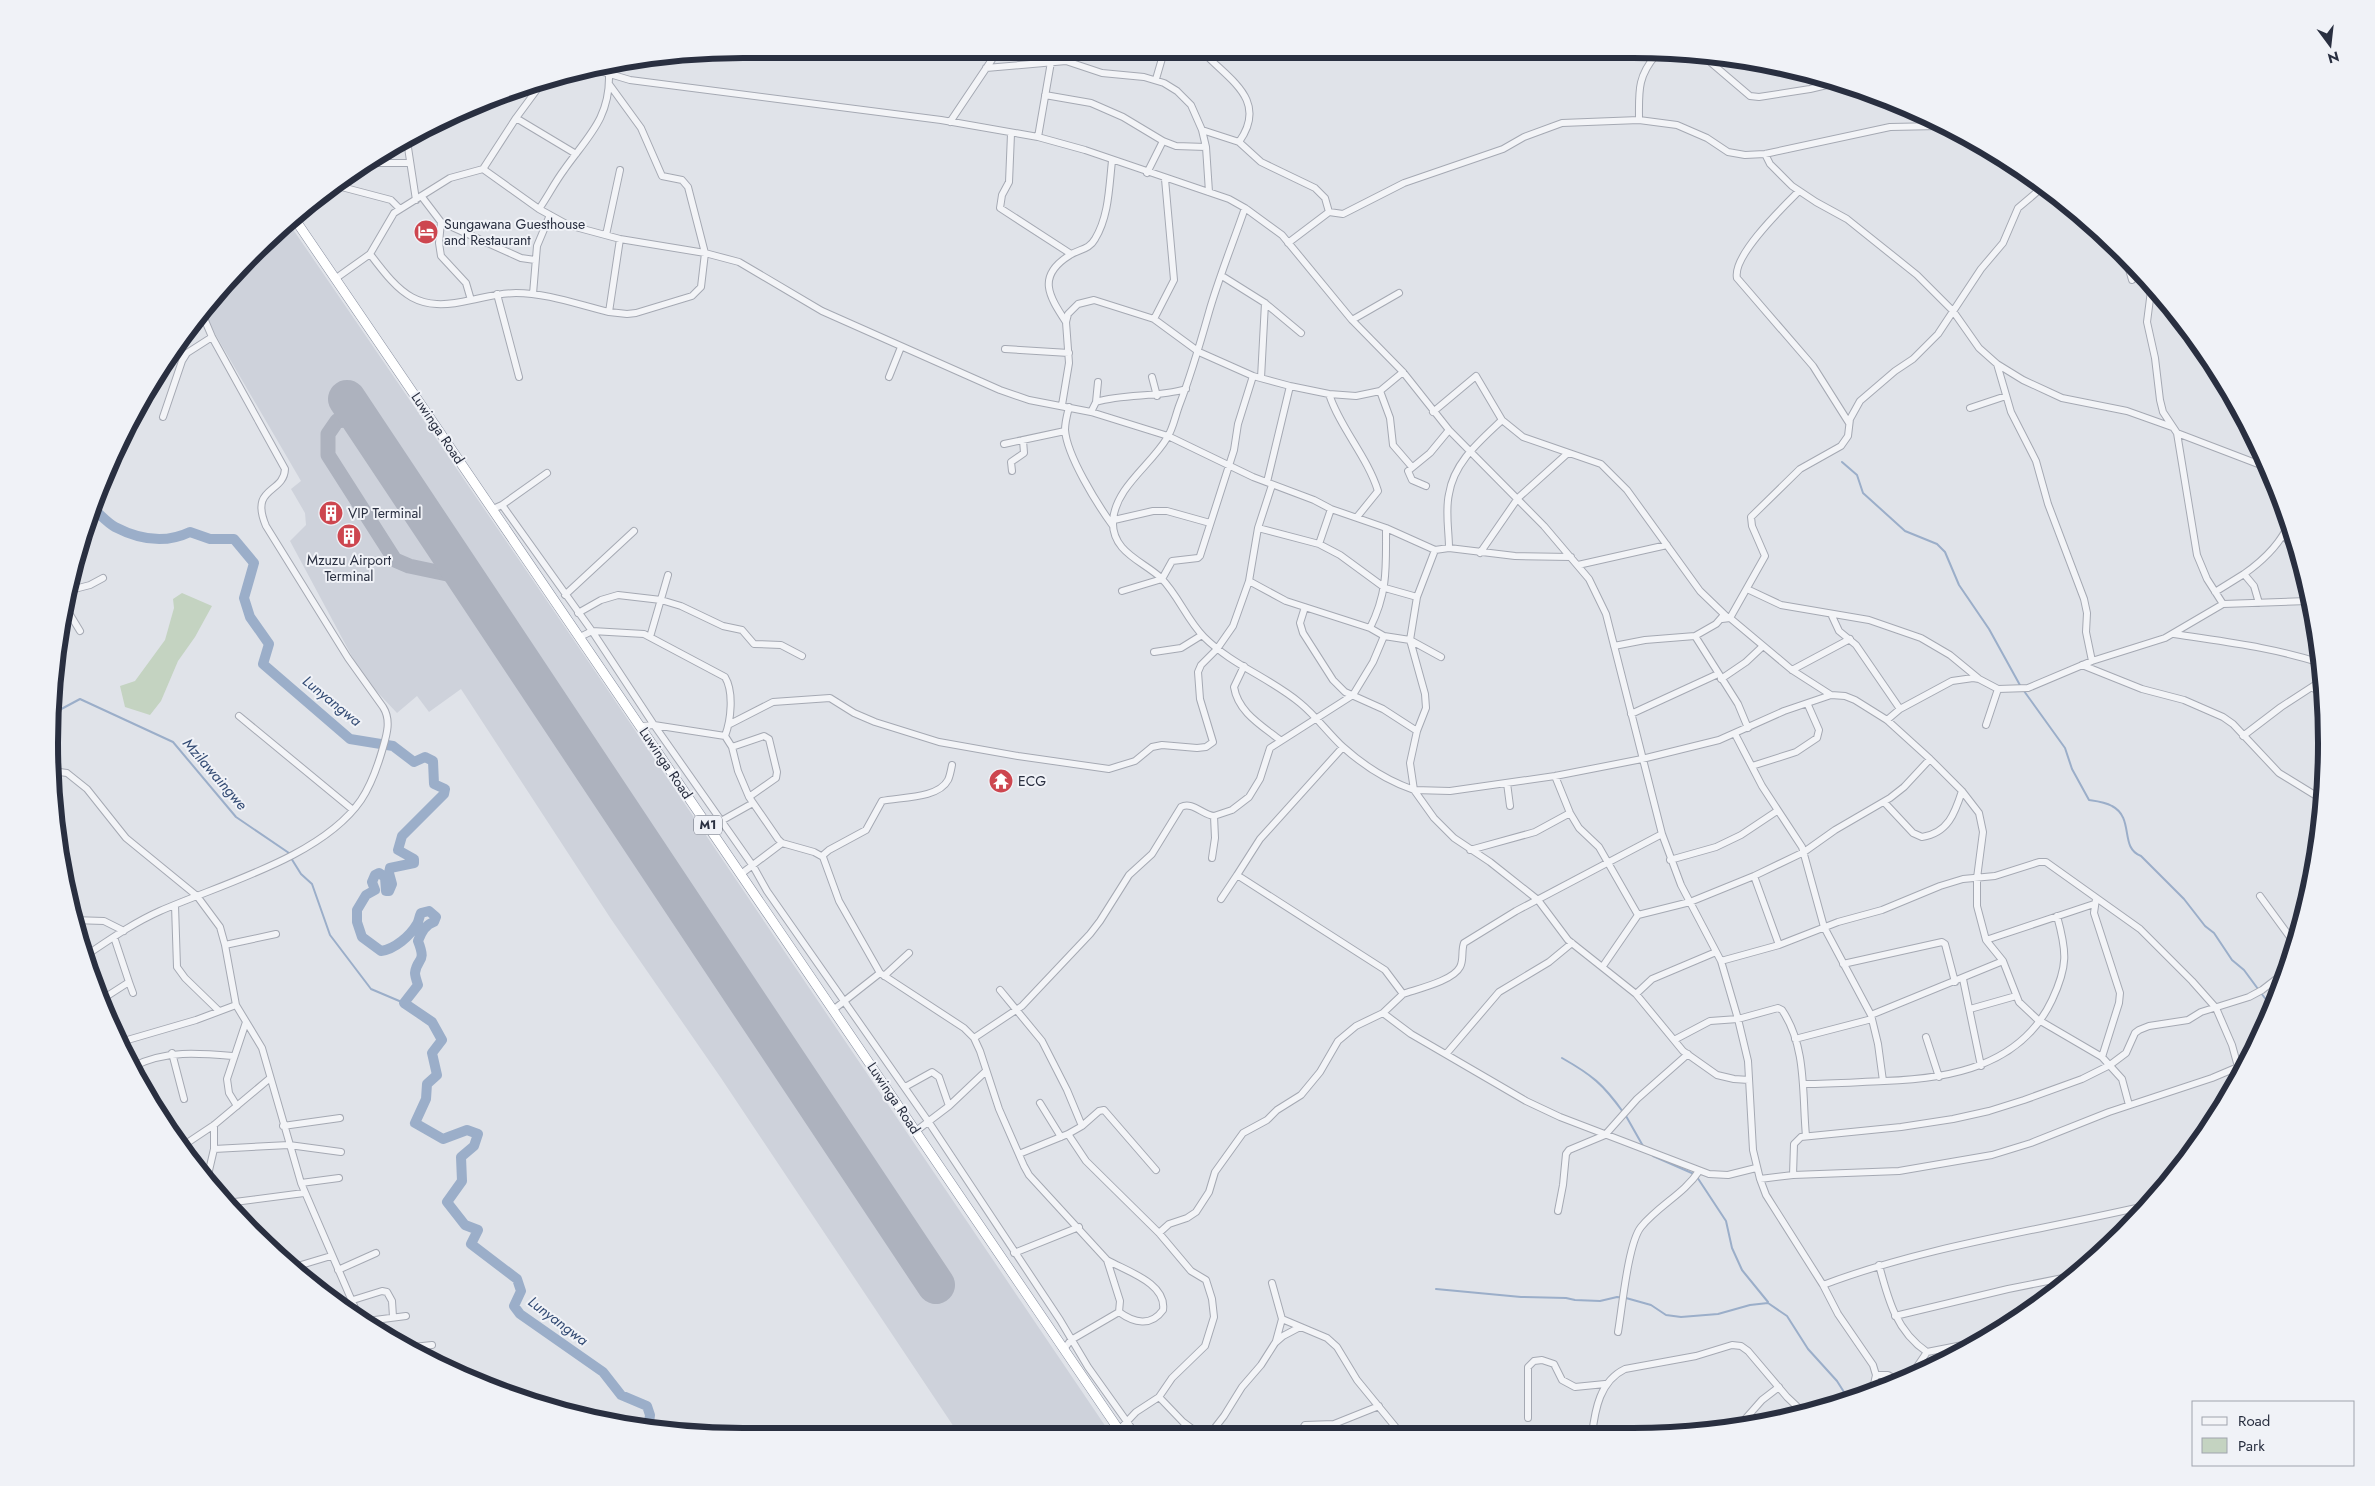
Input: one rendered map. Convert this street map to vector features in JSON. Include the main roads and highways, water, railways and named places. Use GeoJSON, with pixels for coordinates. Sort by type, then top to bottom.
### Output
{"type":"FeatureCollection","features":[{"type":"Feature","properties":{"kind":"highway","name":"Luwinga Road"},"geometry":{"type":"LineString","coordinates":[[297,223],[1117,1428]]}},
{"type":"Feature","properties":{"kind":"waterway"},"geometry":{"type":"LineString","coordinates":[[1842,462],[1857,475],[1863,493],[1905,531],[1937,544],[1945,552],[1959,585],[1989,629],[2021,687]]}},
{"type":"Feature","properties":{"kind":"waterway","name":"Lunyangwa"},"geometry":{"type":"LineString","coordinates":[[98,513],[115,527],[134,535],[152,539],[171,538],[190,532],[210,539],[234,539],[254,563],[244,598],[250,617],[269,644],[263,664],[350,739],[393,746],[414,762],[425,757],[433,761],[434,784],[445,789],[444,794],[402,836],[398,850],[414,859],[414,863],[390,868],[389,873],[392,884],[389,891],[386,891],[385,877],[379,873],[375,875],[372,882],[375,890],[366,895],[357,910],[357,922],[362,937],[381,951],[392,948],[406,937],[417,924],[421,913],[429,911],[436,917],[434,922],[424,929],[418,941],[422,953],[415,973],[418,985],[404,1003],[432,1022],[442,1040],[432,1053],[437,1075],[427,1084],[426,1099],[415,1123],[443,1139],[467,1130],[478,1134],[474,1146],[461,1157],[462,1181],[447,1202],[465,1225],[478,1230],[471,1244],[517,1279],[521,1291],[514,1306],[520,1314],[603,1372],[621,1395],[647,1406],[650,1415],[649,1422]]}},
{"type":"Feature","properties":{"kind":"waterway"},"geometry":{"type":"LineString","coordinates":[[2024,691],[2065,748],[2072,769],[2089,800],[2112,806],[2119,811],[2123,818],[2130,846],[2134,852],[2141,856],[2184,899],[2205,926],[2214,933],[2232,960],[2244,970],[2258,989]]}},
{"type":"Feature","properties":{"kind":"waterway","name":"Mzilawaingwe"},"geometry":{"type":"LineString","coordinates":[[59,710],[80,699],[173,742],[236,817],[289,853]]}},
{"type":"Feature","properties":{"kind":"waterway","name":"Mzilawaingwe"},"geometry":{"type":"LineString","coordinates":[[291,858],[301,874],[312,884],[330,935],[371,989],[404,1003]]}},
{"type":"Feature","properties":{"kind":"waterway"},"geometry":{"type":"LineString","coordinates":[[2261,993],[2267,1000]]}},
{"type":"Feature","properties":{"kind":"waterway"},"geometry":{"type":"LineString","coordinates":[[1562,1058],[1596,1081],[1623,1112]]}},
{"type":"Feature","properties":{"kind":"waterway"},"geometry":{"type":"LineString","coordinates":[[1626,1116],[1643,1146]]}},
{"type":"Feature","properties":{"kind":"waterway"},"geometry":{"type":"LineString","coordinates":[[1653,1156],[1694,1174]]}},
{"type":"Feature","properties":{"kind":"waterway"},"geometry":{"type":"LineString","coordinates":[[1697,1177],[1726,1221],[1732,1248],[1742,1270],[1768,1302]]}},
{"type":"Feature","properties":{"kind":"waterway"},"geometry":{"type":"LineString","coordinates":[[1436,1289],[1575,1300],[1600,1301],[1617,1297],[1626,1298],[1651,1305],[1666,1315],[1681,1317],[1718,1314],[1750,1305],[1768,1303],[1787,1316],[1808,1349],[1837,1381],[1845,1394]]}},
{"type":"Feature","properties":{"kind":"place","name":"Sungawana Guesthouse and Restaurant"},"geometry":{"type":"Point","coordinates":[426,232]}},
{"type":"Feature","properties":{"kind":"place","name":"VIP Terminal"},"geometry":{"type":"Point","coordinates":[331,513]}},
{"type":"Feature","properties":{"kind":"place","name":"Mzuzu Airport Terminal"},"geometry":{"type":"Point","coordinates":[349,536]}},
{"type":"Feature","properties":{"kind":"place","name":"ECG"},"geometry":{"type":"Point","coordinates":[1001,781]}}]}
